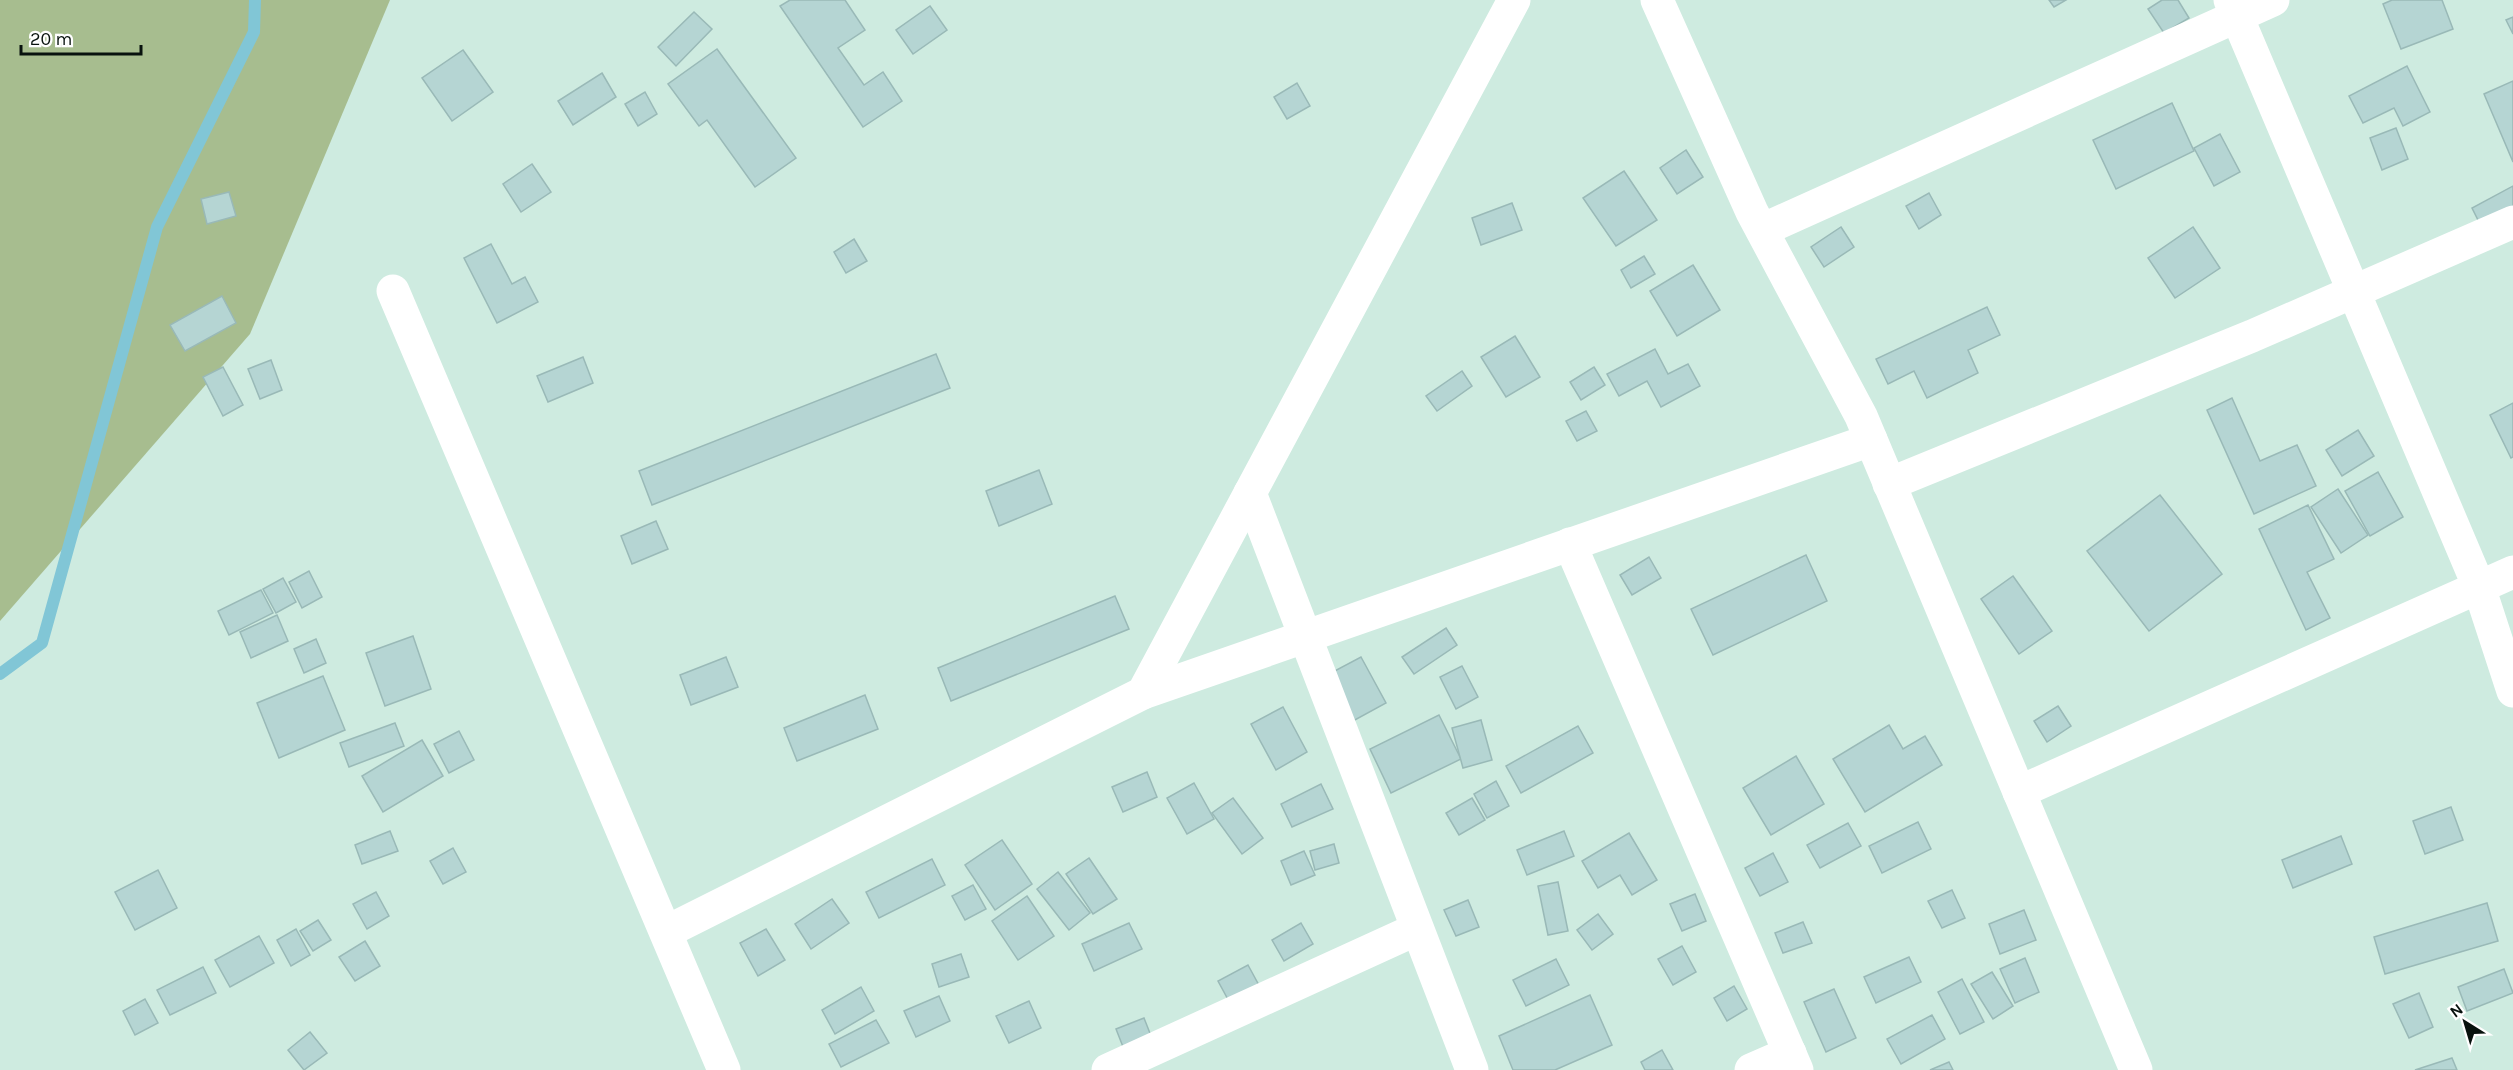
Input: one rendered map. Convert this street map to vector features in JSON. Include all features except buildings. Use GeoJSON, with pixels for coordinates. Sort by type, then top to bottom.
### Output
{"type":"FeatureCollection","features":[{"type":"Feature","properties":{"kind":"street"},"geometry":{"type":"LineString","coordinates":[[1143,693],[1514,0]]}},
{"type":"Feature","properties":{"kind":"street"},"geometry":{"type":"LineString","coordinates":[[1657,0],[1762,230],[1861,416],[2136,1070]]}},
{"type":"Feature","properties":{"kind":"street"},"geometry":{"type":"LineString","coordinates":[[1762,230],[2233,8],[2273,0]]}},
{"type":"Feature","properties":{"kind":"street"},"geometry":{"type":"LineString","coordinates":[[2233,8],[2478,587],[2513,691]]}},
{"type":"Feature","properties":{"kind":"street"},"geometry":{"type":"LineString","coordinates":[[1889,484],[2252,336],[2513,222]]}},
{"type":"Feature","properties":{"kind":"street"},"geometry":{"type":"LineString","coordinates":[[393,291],[724,1070]]}},
{"type":"Feature","properties":{"kind":"street"},"geometry":{"type":"LineString","coordinates":[[666,932],[1143,693],[1871,440]]}},
{"type":"Feature","properties":{"kind":"street"},"geometry":{"type":"LineString","coordinates":[[1250,493],[1472,1070]]}},
{"type":"Feature","properties":{"kind":"street"},"geometry":{"type":"LineString","coordinates":[[1570,544],[1793,1061],[1751,1070]]}},
{"type":"Feature","properties":{"kind":"street"},"geometry":{"type":"LineString","coordinates":[[2019,792],[2513,572]]}},
{"type":"Feature","properties":{"kind":"street"},"geometry":{"type":"LineString","coordinates":[[1108,1070],[1417,929]]}},
{"type":"Feature","properties":{"kind":"green space"},"geometry":{"type":"Polygon","coordinates":[[[0,0],[390,0],[250,334],[0,621],[0,0]]]}},
{"type":"Feature","properties":{"kind":"waterway"},"geometry":{"type":"LineString","coordinates":[[0,674],[42,643],[157,227],[254,32],[255,0]]}}]}
